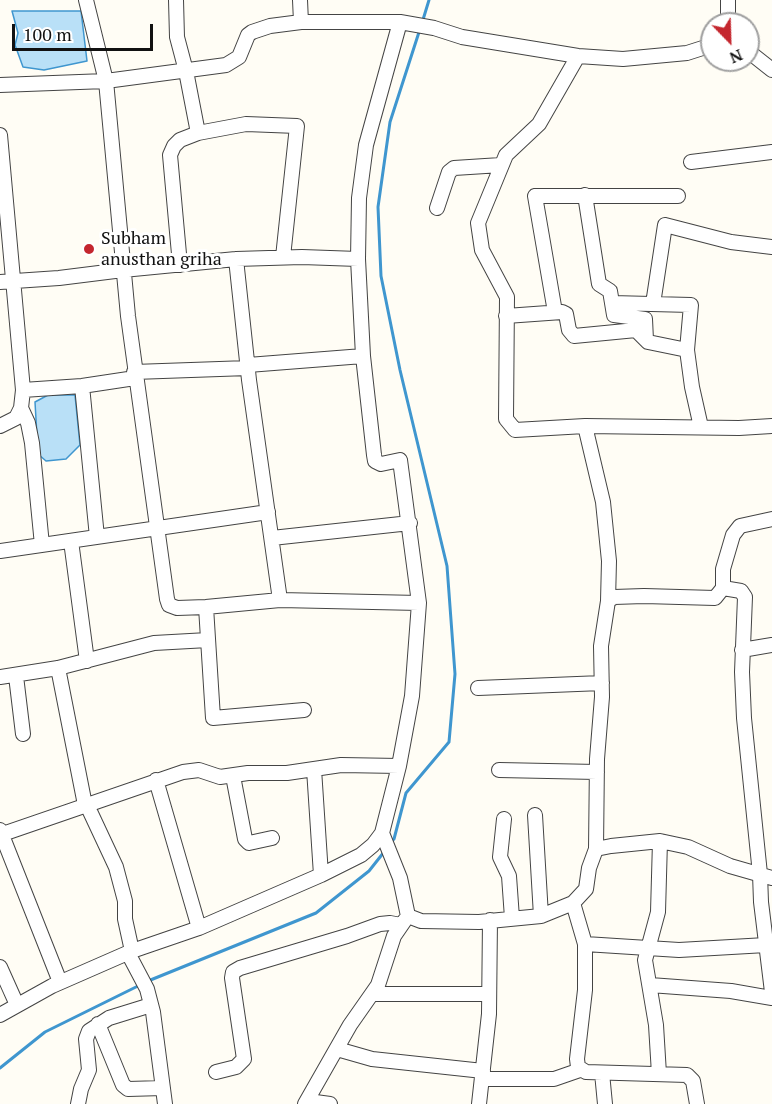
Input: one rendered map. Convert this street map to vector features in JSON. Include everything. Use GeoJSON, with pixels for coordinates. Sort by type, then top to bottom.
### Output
{"type":"FeatureCollection","features":[{"type":"Feature","properties":{"kind":"street"},"geometry":{"type":"LineString","coordinates":[[86,0],[106,81],[135,375],[156,528],[170,605],[177,608],[206,607],[280,600],[419,603]]}},
{"type":"Feature","properties":{"kind":"street"},"geometry":{"type":"LineString","coordinates":[[177,0],[177,37],[198,133]]}},
{"type":"Feature","properties":{"kind":"street"},"geometry":{"type":"LineString","coordinates":[[300,0],[301,22]]}},
{"type":"Feature","properties":{"kind":"street"},"geometry":{"type":"LineString","coordinates":[[0,85],[106,81],[226,65],[239,57],[248,35],[252,32],[270,26],[301,22],[402,22],[434,28],[462,37],[578,56],[623,59],[687,53],[700,49]]}},
{"type":"Feature","properties":{"kind":"street"},"geometry":{"type":"LineString","coordinates":[[0,1015],[60,982],[130,952],[199,928],[321,875],[361,855],[382,833],[399,766],[412,696],[419,603],[400,460],[381,464],[375,461],[363,356],[358,258],[359,198],[366,145],[402,22]]}},
{"type":"Feature","properties":{"kind":"street"},"geometry":{"type":"LineString","coordinates":[[578,56],[539,124],[506,155],[478,223],[482,250],[507,297],[506,419],[515,430],[585,426],[739,428],[772,426]]}},
{"type":"Feature","properties":{"kind":"street"},"geometry":{"type":"LineString","coordinates":[[760,60],[772,70]]}},
{"type":"Feature","properties":{"kind":"street"},"geometry":{"type":"LineString","coordinates":[[180,265],[170,155],[174,146],[180,140],[198,133],[246,124],[297,126],[284,257]]}},
{"type":"Feature","properties":{"kind":"street"},"geometry":{"type":"LineString","coordinates":[[0,135],[6,282],[23,390],[21,408],[16,418],[0,426]]}},
{"type":"Feature","properties":{"kind":"street"},"geometry":{"type":"LineString","coordinates":[[691,162],[772,152]]}},
{"type":"Feature","properties":{"kind":"street"},"geometry":{"type":"LineString","coordinates":[[437,208],[449,172],[454,168],[501,165]]}},
{"type":"Feature","properties":{"kind":"street"},"geometry":{"type":"LineString","coordinates":[[585,195],[599,284],[610,291],[614,315],[645,319],[646,340]]}},
{"type":"Feature","properties":{"kind":"street"},"geometry":{"type":"LineString","coordinates":[[555,312],[535,196],[678,196]]}},
{"type":"Feature","properties":{"kind":"street"},"geometry":{"type":"LineString","coordinates":[[652,304],[665,225],[731,242],[772,247]]}},
{"type":"Feature","properties":{"kind":"street"},"geometry":{"type":"LineString","coordinates":[[6,282],[236,259],[358,258]]}},
{"type":"Feature","properties":{"kind":"street"},"geometry":{"type":"LineString","coordinates":[[236,259],[248,367],[280,600]]}},
{"type":"Feature","properties":{"kind":"street"},"geometry":{"type":"LineString","coordinates":[[612,303],[691,305],[687,350],[701,427]]}},
{"type":"Feature","properties":{"kind":"street"},"geometry":{"type":"LineString","coordinates":[[506,316],[555,312],[566,314],[569,330],[574,336],[636,330],[651,343],[687,350]]}},
{"type":"Feature","properties":{"kind":"street"},"geometry":{"type":"LineString","coordinates":[[23,390],[82,386],[135,375],[363,356]]}},
{"type":"Feature","properties":{"kind":"street"},"geometry":{"type":"LineString","coordinates":[[82,386],[97,537]]}},
{"type":"Feature","properties":{"kind":"street"},"geometry":{"type":"LineString","coordinates":[[21,408],[28,423],[32,443],[42,545]]}},
{"type":"Feature","properties":{"kind":"street"},"geometry":{"type":"LineString","coordinates":[[216,1072],[236,1067],[244,1059],[232,978],[234,972],[240,968],[380,924],[404,921],[479,922],[541,916],[573,903],[586,890],[589,868],[596,849],[602,683],[601,646],[608,602],[609,561],[603,502],[585,426]]}},
{"type":"Feature","properties":{"kind":"street"},"geometry":{"type":"LineString","coordinates":[[0,550],[268,512]]}},
{"type":"Feature","properties":{"kind":"street"},"geometry":{"type":"LineString","coordinates":[[608,602],[614,597],[634,596],[714,598],[723,588],[723,569],[733,535],[740,526],[772,519]]}},
{"type":"Feature","properties":{"kind":"street"},"geometry":{"type":"LineString","coordinates":[[272,538],[410,523]]}},
{"type":"Feature","properties":{"kind":"street"},"geometry":{"type":"LineString","coordinates":[[71,541],[87,661]]}},
{"type":"Feature","properties":{"kind":"street"},"geometry":{"type":"LineString","coordinates":[[723,588],[741,591],[745,597],[742,650],[744,718],[766,876],[766,945],[772,992]]}},
{"type":"Feature","properties":{"kind":"street"},"geometry":{"type":"LineString","coordinates":[[206,607],[213,718],[304,710]]}},
{"type":"Feature","properties":{"kind":"street"},"geometry":{"type":"LineString","coordinates":[[0,677],[58,668],[154,643],[208,640]]}},
{"type":"Feature","properties":{"kind":"street"},"geometry":{"type":"LineString","coordinates":[[742,650],[772,645]]}},
{"type":"Feature","properties":{"kind":"street"},"geometry":{"type":"LineString","coordinates":[[58,668],[86,805],[116,867],[125,901],[130,952],[147,989],[151,1005],[165,1104]]}},
{"type":"Feature","properties":{"kind":"street"},"geometry":{"type":"LineString","coordinates":[[16,676],[23,734]]}},
{"type":"Feature","properties":{"kind":"street"},"geometry":{"type":"LineString","coordinates":[[478,688],[602,683]]}},
{"type":"Feature","properties":{"kind":"street"},"geometry":{"type":"LineString","coordinates":[[60,982],[1,833],[183,772],[199,770],[220,777],[248,773],[287,773],[341,765],[399,766]]}},
{"type":"Feature","properties":{"kind":"street"},"geometry":{"type":"LineString","coordinates":[[315,769],[321,875]]}},
{"type":"Feature","properties":{"kind":"street"},"geometry":{"type":"LineString","coordinates":[[500,770],[597,772]]}},
{"type":"Feature","properties":{"kind":"street"},"geometry":{"type":"LineString","coordinates":[[232,776],[243,832],[247,841],[249,843],[272,838]]}},
{"type":"Feature","properties":{"kind":"street"},"geometry":{"type":"LineString","coordinates":[[156,780],[199,928]]}},
{"type":"Feature","properties":{"kind":"street"},"geometry":{"type":"LineString","coordinates":[[535,815],[541,916]]}},
{"type":"Feature","properties":{"kind":"street"},"geometry":{"type":"LineString","coordinates":[[504,819],[500,857],[509,876],[512,918]]}},
{"type":"Feature","properties":{"kind":"street"},"geometry":{"type":"LineString","coordinates":[[330,1104],[306,1102],[350,1025],[378,985],[394,936],[404,921],[400,878],[382,833]]}},
{"type":"Feature","properties":{"kind":"street"},"geometry":{"type":"LineString","coordinates":[[596,849],[660,841],[688,847],[730,866],[766,876]]}},
{"type":"Feature","properties":{"kind":"street"},"geometry":{"type":"LineString","coordinates":[[659,1074],[656,1025],[645,960],[658,912],[660,841]]}},
{"type":"Feature","properties":{"kind":"street"},"geometry":{"type":"LineString","coordinates":[[573,903],[585,944],[585,990],[576,1059],[580,1070]]}},
{"type":"Feature","properties":{"kind":"street"},"geometry":{"type":"LineString","coordinates":[[479,1104],[489,1014],[490,920]]}},
{"type":"Feature","properties":{"kind":"street"},"geometry":{"type":"LineString","coordinates":[[585,944],[679,950],[766,945]]}},
{"type":"Feature","properties":{"kind":"street"},"geometry":{"type":"LineString","coordinates":[[0,967],[17,1005]]}},
{"type":"Feature","properties":{"kind":"street"},"geometry":{"type":"LineString","coordinates":[[650,985],[731,991],[772,999]]}},
{"type":"Feature","properties":{"kind":"street"},"geometry":{"type":"LineString","coordinates":[[372,994],[489,994]]}},
{"type":"Feature","properties":{"kind":"street"},"geometry":{"type":"LineString","coordinates":[[78,1104],[89,1070],[86,1039],[89,1031],[109,1018],[151,1005]]}},
{"type":"Feature","properties":{"kind":"street"},"geometry":{"type":"LineString","coordinates":[[98,1024],[123,1085],[128,1089],[163,1088]]}},
{"type":"Feature","properties":{"kind":"street"},"geometry":{"type":"LineString","coordinates":[[337,1049],[372,1059],[482,1075],[554,1079],[580,1070],[602,1073],[687,1075],[693,1081],[697,1104]]}},
{"type":"Feature","properties":{"kind":"street"},"geometry":{"type":"LineString","coordinates":[[602,1073],[605,1104]]}},
{"type":"Feature","properties":{"kind":"water"},"geometry":{"type":"Polygon","coordinates":[[[12,11],[81,11],[87,61],[44,70],[23,67],[15,45],[18,33],[12,11]]]}},
{"type":"Feature","properties":{"kind":"water"},"geometry":{"type":"Polygon","coordinates":[[[48,395],[75,395],[80,445],[66,459],[46,461],[38,454],[35,402],[48,395]]]}},
{"type":"Feature","properties":{"kind":"waterway"},"geometry":{"type":"LineString","coordinates":[[422,23],[429,0]]}},
{"type":"Feature","properties":{"kind":"waterway"},"geometry":{"type":"LineString","coordinates":[[391,842],[394,839],[406,793],[449,742],[455,674],[447,566],[400,370],[381,276],[378,207],[390,122],[420,29]]}},
{"type":"Feature","properties":{"kind":"waterway"},"geometry":{"type":"LineString","coordinates":[[148,981],[316,913],[369,871],[384,852]]}},
{"type":"Feature","properties":{"kind":"waterway"},"geometry":{"type":"LineString","coordinates":[[0,1068],[45,1032],[140,985]]}},
{"type":"Feature","properties":{"kind":"place","name":"Subham anusthan griha"},"geometry":{"type":"Point","coordinates":[89,249]}}]}
